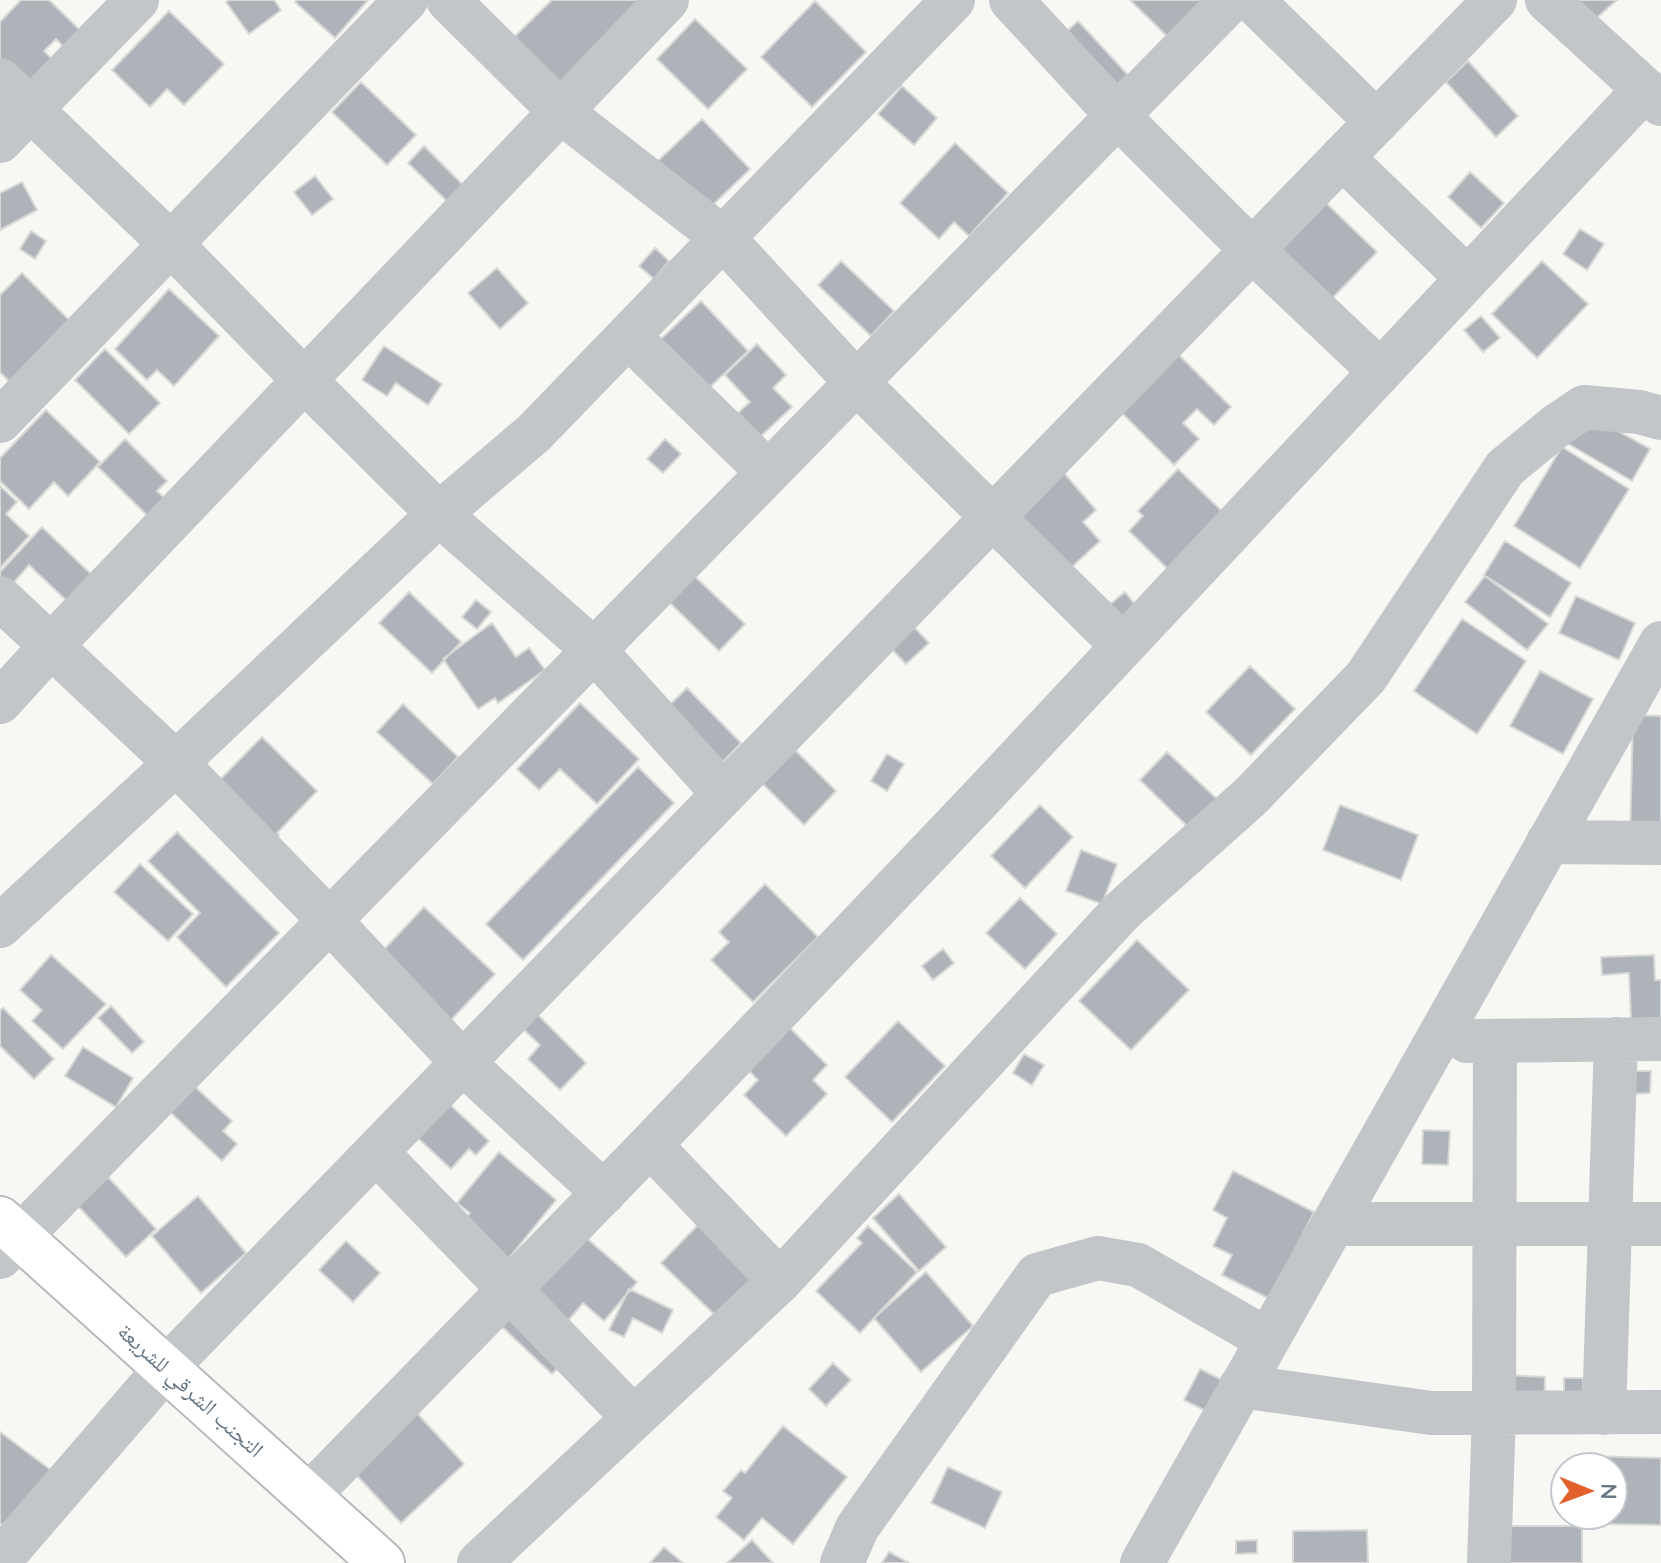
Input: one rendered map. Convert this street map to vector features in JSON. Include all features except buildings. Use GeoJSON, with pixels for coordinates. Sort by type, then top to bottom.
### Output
{"type":"FeatureCollection","features":[{"type":"Feature","properties":{"kind":"main road","name":"التجنب الشرقي للشريعة"},"geometry":{"type":"LineString","coordinates":[[7,1237],[166,1368],[382,1563]]}},
{"type":"Feature","properties":{"kind":"street"},"geometry":{"type":"LineString","coordinates":[[0,141],[16,95],[137,0]]}},
{"type":"Feature","properties":{"kind":"street"},"geometry":{"type":"LineString","coordinates":[[0,421],[406,0]]}},
{"type":"Feature","properties":{"kind":"street"},"geometry":{"type":"LineString","coordinates":[[448,0],[561,112],[723,238],[856,382],[1123,646]]}},
{"type":"Feature","properties":{"kind":"street"},"geometry":{"type":"LineString","coordinates":[[0,702],[667,0]]}},
{"type":"Feature","properties":{"kind":"street"},"geometry":{"type":"LineString","coordinates":[[0,926],[439,514],[534,433],[953,0]]}},
{"type":"Feature","properties":{"kind":"street"},"geometry":{"type":"LineString","coordinates":[[1011,0],[1118,116],[1252,250],[1380,371]]}},
{"type":"Feature","properties":{"kind":"street"},"geometry":{"type":"LineString","coordinates":[[7,1237],[329,920],[1231,0]]}},
{"type":"Feature","properties":{"kind":"street"},"geometry":{"type":"LineString","coordinates":[[1252,0],[1377,122]]}},
{"type":"Feature","properties":{"kind":"street"},"geometry":{"type":"LineString","coordinates":[[0,1560],[166,1368],[1495,0]]}},
{"type":"Feature","properties":{"kind":"street"},"geometry":{"type":"LineString","coordinates":[[308,1496],[650,1145],[1467,278],[1653,96],[1547,0]]}},
{"type":"Feature","properties":{"kind":"street"},"geometry":{"type":"LineString","coordinates":[[16,95],[171,244],[439,514],[594,650],[724,794]]}},
{"type":"Feature","properties":{"kind":"street"},"geometry":{"type":"LineString","coordinates":[[1342,157],[1467,278]]}},
{"type":"Feature","properties":{"kind":"street"},"geometry":{"type":"LineString","coordinates":[[628,336],[768,472]]}},
{"type":"Feature","properties":{"kind":"street"},"geometry":{"type":"LineString","coordinates":[[479,1563],[780,1281],[1122,911],[1250,797],[1366,677],[1505,468],[1584,407],[1639,412],[1661,418]]}},
{"type":"Feature","properties":{"kind":"street"},"geometry":{"type":"LineString","coordinates":[[0,598],[176,763],[463,1063],[604,1193]]}},
{"type":"Feature","properties":{"kind":"street"},"geometry":{"type":"LineString","coordinates":[[1142,1563],[1660,648]]}},
{"type":"Feature","properties":{"kind":"street"},"geometry":{"type":"LineString","coordinates":[[1548,842],[1661,843]]}},
{"type":"Feature","properties":{"kind":"street"},"geometry":{"type":"LineString","coordinates":[[1604,1413],[1616,1039]]}},
{"type":"Feature","properties":{"kind":"street"},"geometry":{"type":"LineString","coordinates":[[1436,1042],[1661,1039]]}},
{"type":"Feature","properties":{"kind":"street"},"geometry":{"type":"LineString","coordinates":[[1489,1563],[1494,1413],[1495,1041]]}},
{"type":"Feature","properties":{"kind":"street"},"geometry":{"type":"LineString","coordinates":[[650,1145],[780,1281]]}},
{"type":"Feature","properties":{"kind":"street"},"geometry":{"type":"LineString","coordinates":[[376,1152],[634,1418]]}},
{"type":"Feature","properties":{"kind":"street"},"geometry":{"type":"LineString","coordinates":[[1333,1224],[1661,1224]]}},
{"type":"Feature","properties":{"kind":"street"},"geometry":{"type":"LineString","coordinates":[[842,1563],[857,1528],[1037,1275],[1098,1258],[1138,1265],[1268,1340]]}},
{"type":"Feature","properties":{"kind":"street"},"geometry":{"type":"LineString","coordinates":[[1241,1386],[1431,1413],[1661,1412]]}}]}
